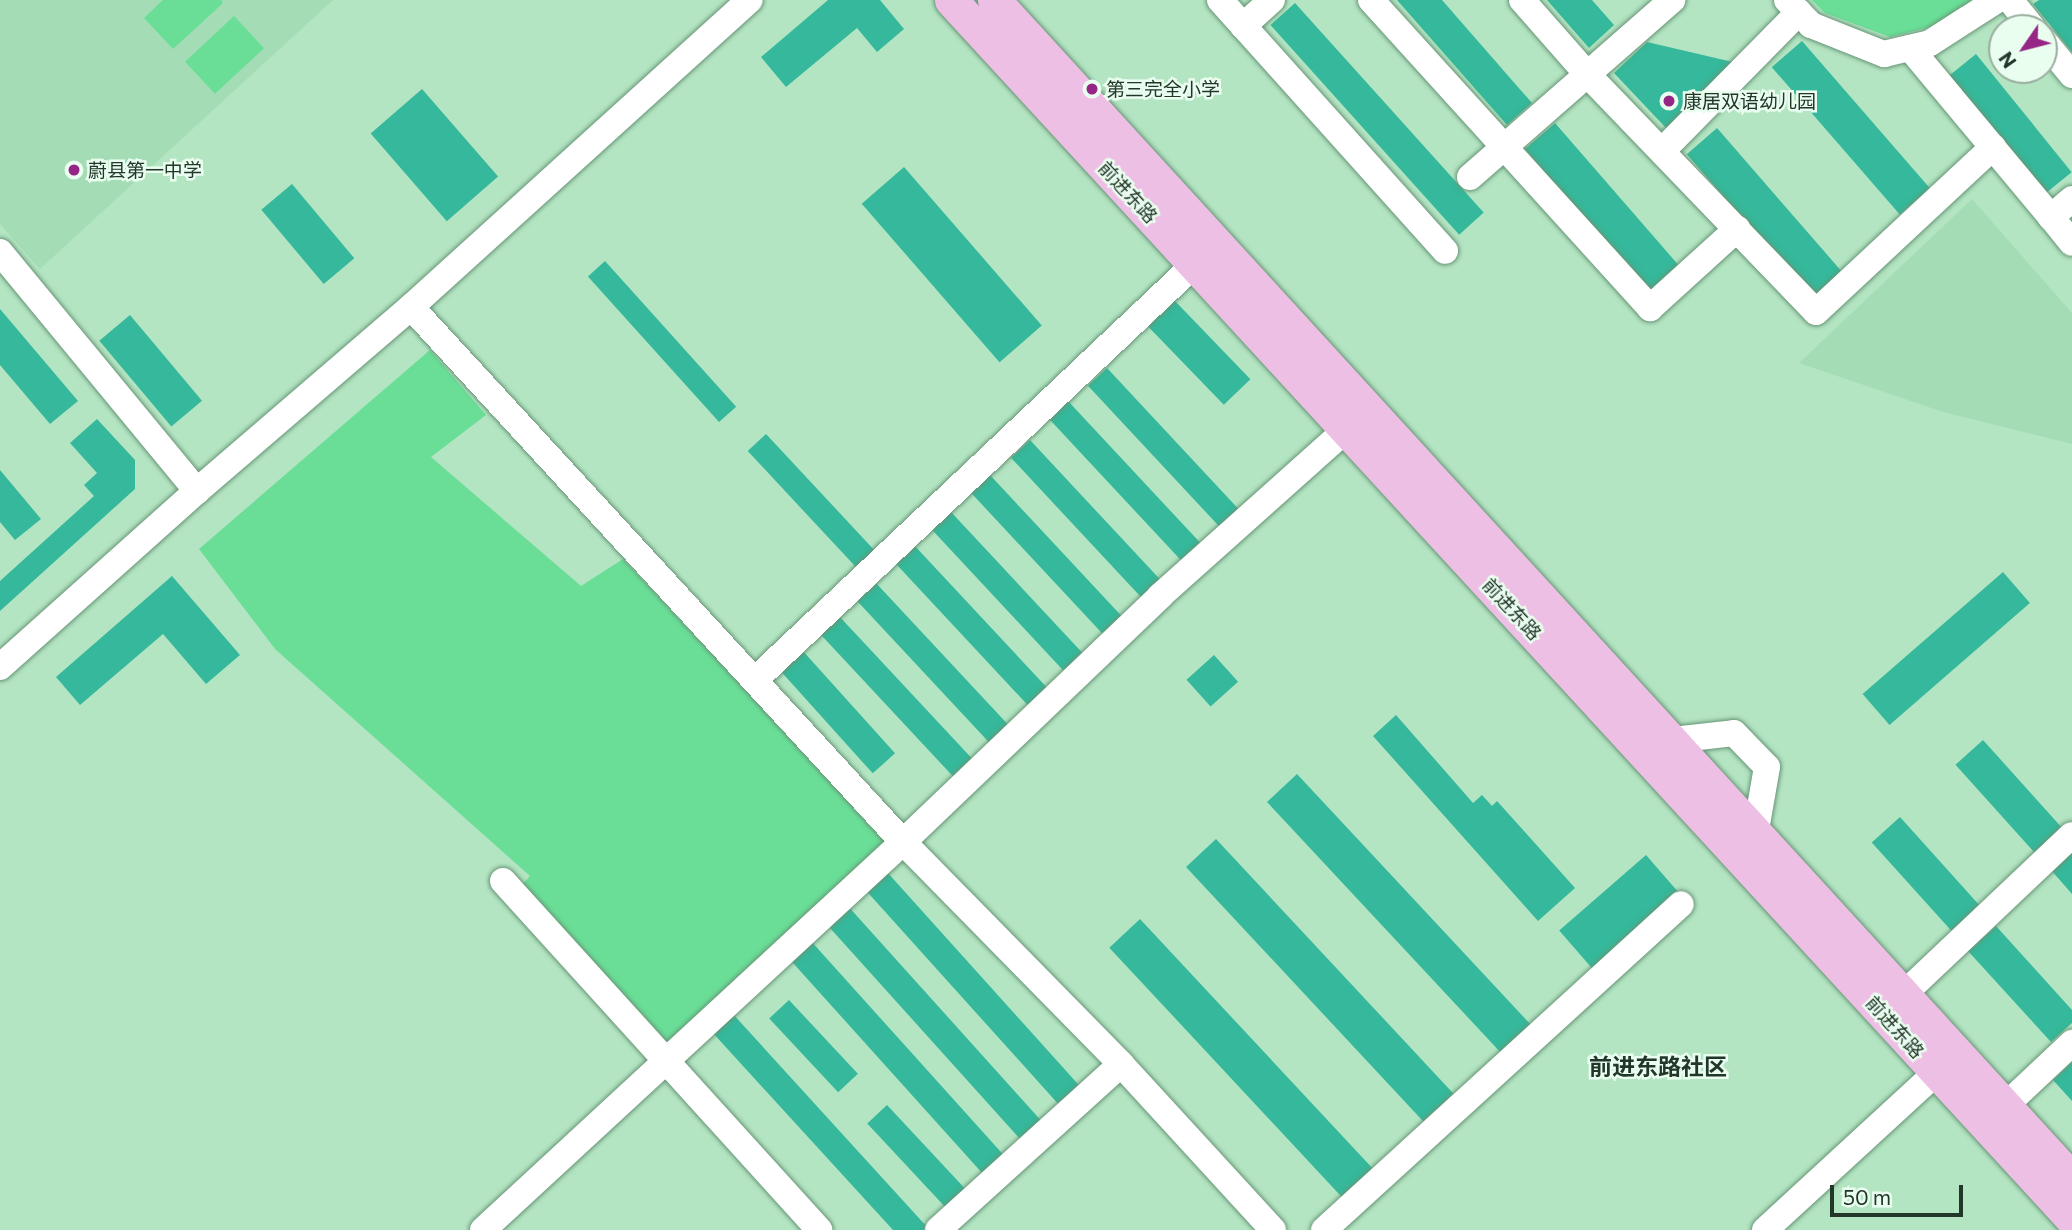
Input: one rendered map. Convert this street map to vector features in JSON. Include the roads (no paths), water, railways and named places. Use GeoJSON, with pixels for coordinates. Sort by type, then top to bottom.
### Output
{"type":"FeatureCollection","features":[{"type":"Feature","properties":{"kind":"main road","name":"前进东路"},"geometry":{"type":"LineString","coordinates":[[951,0],[1347,429],[1894,1003],[2006,1105],[2072,1179]]}},
{"type":"Feature","properties":{"kind":"main road","name":"前进东路"},"geometry":{"type":"LineString","coordinates":[[994,0],[1756,830],[1894,1003],[1937,1072],[2072,1219]]}},
{"type":"Feature","properties":{"kind":"street"},"geometry":{"type":"LineString","coordinates":[[0,667],[197,491],[411,307],[750,0]]}},
{"type":"Feature","properties":{"kind":"street"},"geometry":{"type":"LineString","coordinates":[[1220,0],[1445,251]]}},
{"type":"Feature","properties":{"kind":"street"},"geometry":{"type":"LineString","coordinates":[[1243,26],[1272,0]]}},
{"type":"Feature","properties":{"kind":"street"},"geometry":{"type":"LineString","coordinates":[[1371,0],[1650,308],[1737,229]]}},
{"type":"Feature","properties":{"kind":"street"},"geometry":{"type":"LineString","coordinates":[[1522,0],[1587,74],[1816,312],[1993,147]]}},
{"type":"Feature","properties":{"kind":"street"},"geometry":{"type":"LineString","coordinates":[[1662,151],[1793,6],[1811,25],[1884,54],[1930,43],[1997,0]]}},
{"type":"Feature","properties":{"kind":"street"},"geometry":{"type":"LineString","coordinates":[[2010,0],[2022,14]]}},
{"type":"Feature","properties":{"kind":"street"},"geometry":{"type":"LineString","coordinates":[[1470,177],[1669,1]]}},
{"type":"Feature","properties":{"kind":"street"},"geometry":{"type":"LineString","coordinates":[[1910,48],[2072,243]]}},
{"type":"Feature","properties":{"kind":"street"},"geometry":{"type":"LineString","coordinates":[[2058,58],[2072,75]]}},
{"type":"Feature","properties":{"kind":"street"},"geometry":{"type":"LineString","coordinates":[[2051,217],[2072,199]]}},
{"type":"Feature","properties":{"kind":"street"},"geometry":{"type":"LineString","coordinates":[[0,252],[197,491]]}},
{"type":"Feature","properties":{"kind":"street"},"geometry":{"type":"LineString","coordinates":[[755,680],[1195,264]]}},
{"type":"Feature","properties":{"kind":"street"},"geometry":{"type":"LineString","coordinates":[[411,307],[903,842],[1121,1064],[1273,1230]]}},
{"type":"Feature","properties":{"kind":"street"},"geometry":{"type":"LineString","coordinates":[[484,1230],[903,842],[1160,596],[1347,429]]}},
{"type":"Feature","properties":{"kind":"street"},"geometry":{"type":"LineString","coordinates":[[1673,740],[1734,733],[1766,768],[1756,830]]}},
{"type":"Feature","properties":{"kind":"street"},"geometry":{"type":"LineString","coordinates":[[1894,1003],[2072,835]]}},
{"type":"Feature","properties":{"kind":"street"},"geometry":{"type":"LineString","coordinates":[[503,881],[820,1230]]}},
{"type":"Feature","properties":{"kind":"street"},"geometry":{"type":"LineString","coordinates":[[1324,1230],[1681,904]]}},
{"type":"Feature","properties":{"kind":"street"},"geometry":{"type":"LineString","coordinates":[[2006,1105],[2072,1043]]}},
{"type":"Feature","properties":{"kind":"street"},"geometry":{"type":"LineString","coordinates":[[938,1230],[1121,1064]]}},
{"type":"Feature","properties":{"kind":"street"},"geometry":{"type":"LineString","coordinates":[[1765,1230],[1937,1072]]}},
{"type":"Feature","properties":{"kind":"place","name":"第三完全小学"},"geometry":{"type":"Point","coordinates":[1092,89]}},
{"type":"Feature","properties":{"kind":"place","name":"康居双语幼儿园"},"geometry":{"type":"Point","coordinates":[1669,101]}},
{"type":"Feature","properties":{"kind":"place","name":"蔚县第一中学"},"geometry":{"type":"Point","coordinates":[74,170]}},
{"type":"Feature","properties":{"kind":"district","name":"前进东路社区"},"geometry":{"type":"Point","coordinates":[1658,1066]}}]}
